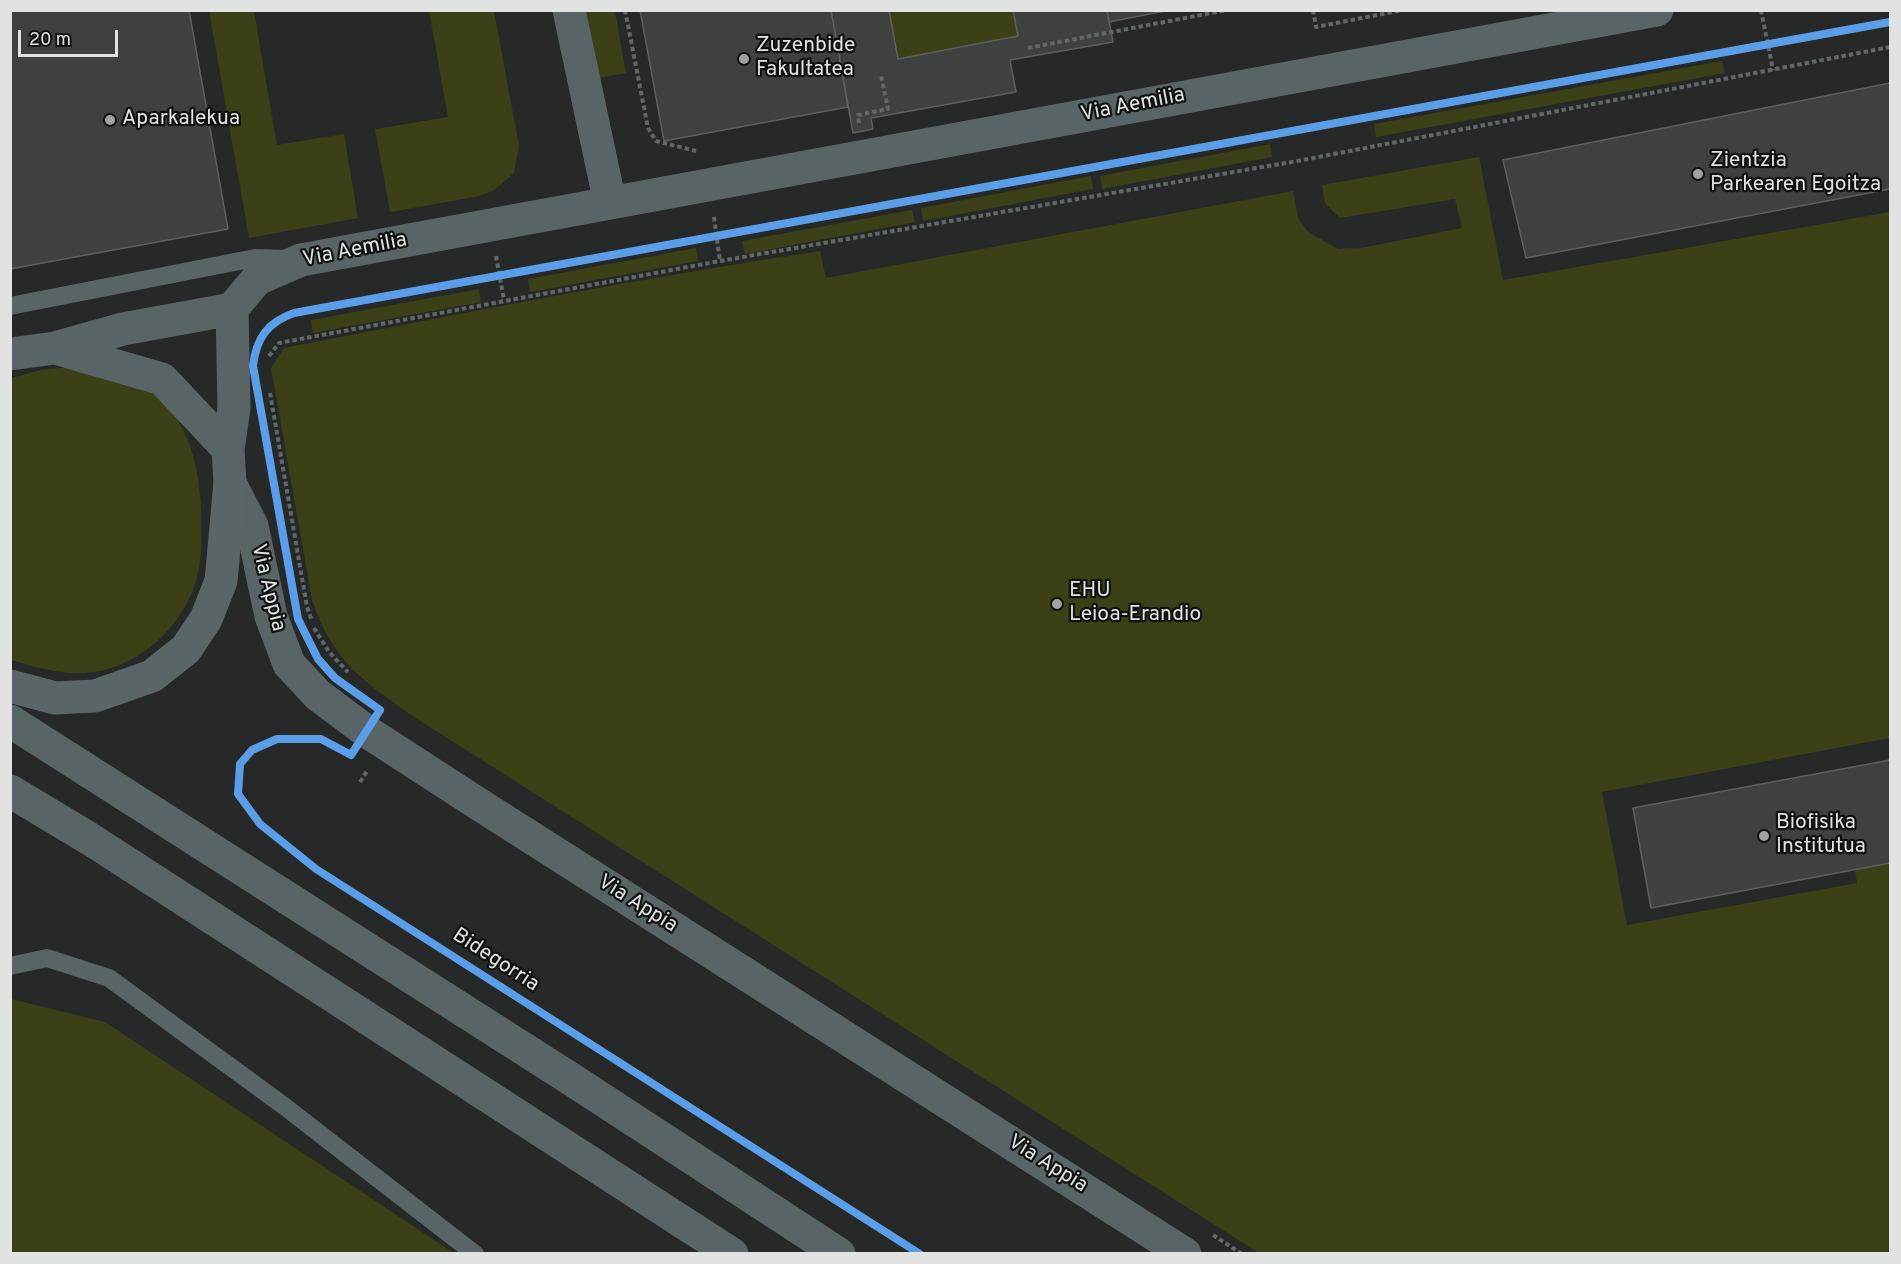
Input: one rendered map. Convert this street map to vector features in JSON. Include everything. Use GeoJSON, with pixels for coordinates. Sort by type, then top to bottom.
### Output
{"type":"FeatureCollection","features":[{"type":"Feature","properties":{"kind":"main road"},"geometry":{"type":"LineString","coordinates":[[10,686],[56,698],[95,696],[152,676],[186,649],[206,619],[221,581],[230,483]]}},
{"type":"Feature","properties":{"kind":"street"},"geometry":{"type":"LineString","coordinates":[[569,10],[610,203]]}},
{"type":"Feature","properties":{"kind":"street","name":"Via Aemilia"},"geometry":{"type":"LineString","coordinates":[[232,309],[257,279],[301,260],[1657,10]]}},
{"type":"Feature","properties":{"kind":"street"},"geometry":{"type":"LineString","coordinates":[[10,354],[55,348],[123,329],[232,309]]}},
{"type":"Feature","properties":{"kind":"street","name":"Via Appia"},"geometry":{"type":"LineString","coordinates":[[232,309],[234,408],[228,449],[230,483],[252,526],[271,616],[289,664],[318,695],[366,732],[1185,1254]]}},
{"type":"Feature","properties":{"kind":"street"},"geometry":{"type":"LineString","coordinates":[[55,348],[162,379],[228,449]]}},
{"type":"Feature","properties":{"kind":"street"},"geometry":{"type":"LineString","coordinates":[[10,722],[574,1081],[839,1254]]}},
{"type":"Feature","properties":{"kind":"street"},"geometry":{"type":"LineString","coordinates":[[10,790],[100,845],[732,1254]]}},
{"type":"Feature","properties":{"kind":"lane"},"geometry":{"type":"LineString","coordinates":[[10,306],[255,258],[301,260]]}},
{"type":"Feature","properties":{"kind":"lane"},"geometry":{"type":"LineString","coordinates":[[10,966],[47,957],[109,978],[284,1106],[475,1254]]}},
{"type":"Feature","properties":{"kind":"path"},"geometry":{"type":"LineString","coordinates":[[625,10],[648,128],[656,141],[687,151],[703,151]]}},
{"type":"Feature","properties":{"kind":"path"},"geometry":{"type":"LineString","coordinates":[[1028,48],[1227,10]]}},
{"type":"Feature","properties":{"kind":"path"},"geometry":{"type":"LineString","coordinates":[[1313,10],[1316,27],[1403,10]]}},
{"type":"Feature","properties":{"kind":"path"},"geometry":{"type":"LineString","coordinates":[[1761,10],[1773,70]]}},
{"type":"Feature","properties":{"kind":"path"},"geometry":{"type":"LineString","coordinates":[[1756,46],[1779,42]]}},
{"type":"Feature","properties":{"kind":"path"},"geometry":{"type":"LineString","coordinates":[[268,360],[270,352],[279,343],[720,261],[1303,160],[1890,47]]}},
{"type":"Feature","properties":{"kind":"path"},"geometry":{"type":"LineString","coordinates":[[859,123],[858,115],[888,110],[881,75]]}},
{"type":"Feature","properties":{"kind":"path"},"geometry":{"type":"LineString","coordinates":[[713,213],[720,261]]}},
{"type":"Feature","properties":{"kind":"path"},"geometry":{"type":"LineString","coordinates":[[705,238],[728,234]]}},
{"type":"Feature","properties":{"kind":"path"},"geometry":{"type":"LineString","coordinates":[[495,253],[504,300]]}},
{"type":"Feature","properties":{"kind":"path"},"geometry":{"type":"LineString","coordinates":[[488,278],[511,274]]}},
{"type":"Feature","properties":{"kind":"path"},"geometry":{"type":"LineString","coordinates":[[270,391],[307,607],[315,631],[335,658],[355,678]]}},
{"type":"Feature","properties":{"kind":"path"},"geometry":{"type":"LineString","coordinates":[[1212,1234],[1242,1254]]}},
{"type":"Feature","properties":{"kind":"green space"},"geometry":{"type":"Polygon","coordinates":[[[209,11],[254,11],[277,145],[344,134],[358,218],[249,238],[209,11]]]}},
{"type":"Feature","properties":{"kind":"green space"},"geometry":{"type":"Polygon","coordinates":[[[429,11],[494,11],[519,146],[514,173],[493,191],[475,197],[390,212],[375,129],[448,117],[429,11]]]}},
{"type":"Feature","properties":{"kind":"green space"},"geometry":{"type":"Polygon","coordinates":[[[586,11],[615,11],[626,73],[598,78],[586,11]]]}},
{"type":"Feature","properties":{"kind":"green space"},"geometry":{"type":"Polygon","coordinates":[[[889,11],[1013,11],[1018,36],[898,59],[889,11]]]}},
{"type":"Feature","properties":{"kind":"green space"},"geometry":{"type":"Polygon","coordinates":[[[1722,61],[1725,73],[1376,137],[1374,124],[1722,61]]]}},
{"type":"Feature","properties":{"kind":"green space"},"geometry":{"type":"Polygon","coordinates":[[[1270,144],[1272,157],[1102,189],[1100,176],[1270,144]]]}},
{"type":"Feature","properties":{"kind":"green space","name":"EHU Leioa-Erandio"},"geometry":{"type":"Polygon","coordinates":[[[1479,157],[1503,280],[1890,212],[1890,738],[1602,792],[1627,925],[1857,883],[1855,870],[1890,863],[1890,1253],[1259,1253],[414,717],[351,668],[329,639],[320,621],[312,600],[271,368],[284,348],[619,284],[820,251],[826,278],[1293,191],[1298,218],[1308,232],[1338,249],[1361,248],[1462,228],[1455,199],[1340,218],[1325,203],[1322,185],[1479,157]]]}},
{"type":"Feature","properties":{"kind":"green space"},"geometry":{"type":"Polygon","coordinates":[[[1091,176],[1093,189],[923,221],[921,208],[1091,176]]]}},
{"type":"Feature","properties":{"kind":"green space"},"geometry":{"type":"Polygon","coordinates":[[[912,210],[915,222],[745,254],[742,241],[912,210]]]}},
{"type":"Feature","properties":{"kind":"green space"},"geometry":{"type":"Polygon","coordinates":[[[696,248],[698,261],[530,292],[528,279],[696,248]]]}},
{"type":"Feature","properties":{"kind":"green space"},"geometry":{"type":"Polygon","coordinates":[[[479,289],[481,302],[313,333],[311,320],[479,289]]]}},
{"type":"Feature","properties":{"kind":"green space"},"geometry":{"type":"Polygon","coordinates":[[[69,367],[128,379],[149,390],[170,408],[191,449],[198,478],[201,509],[200,565],[192,592],[172,626],[158,641],[125,663],[106,670],[87,673],[58,672],[11,660],[11,378],[41,370],[69,367]]]}},
{"type":"Feature","properties":{"kind":"green space"},"geometry":{"type":"Polygon","coordinates":[[[11,999],[105,1022],[454,1253],[11,1253],[11,999]]]}},
{"type":"Feature","properties":{"kind":"building","name":"Aparkalekua"},"geometry":{"type":"Polygon","coordinates":[[[10,10],[189,10],[228,229],[10,269],[10,10]]]}},
{"type":"Feature","properties":{"kind":"building","name":"Zuzenbide Fakultatea"},"geometry":{"type":"Polygon","coordinates":[[[640,10],[831,10],[848,107],[664,141],[640,10]]]}},
{"type":"Feature","properties":{"kind":"building"},"geometry":{"type":"Polygon","coordinates":[[[831,10],[889,10],[898,59],[1018,36],[1013,10],[1107,10],[1113,42],[1010,60],[1016,92],[871,118],[873,129],[853,133],[831,10]]]}},
{"type":"Feature","properties":{"kind":"building"},"geometry":{"type":"Polygon","coordinates":[[[1107,10],[1170,10],[1109,22],[1107,10]]]}},
{"type":"Feature","properties":{"kind":"building","name":"Zientzia Parkearen Egoitza"},"geometry":{"type":"Polygon","coordinates":[[[1890,83],[1890,189],[1526,258],[1503,160],[1890,83]]]}},
{"type":"Feature","properties":{"kind":"building","name":"Biofisika Institutua"},"geometry":{"type":"Polygon","coordinates":[[[1890,760],[1890,863],[1651,908],[1633,808],[1890,760]]]}},
{"type":"Feature","properties":{"kind":"cycle path","name":"Bidegorria"},"geometry":{"type":"LineString","coordinates":[[920,1254],[316,869],[260,824],[238,794],[240,764],[252,750],[277,739],[321,739],[351,755],[380,710],[335,678],[318,659],[298,619],[253,366],[257,347],[265,332],[277,321],[294,313],[1890,22]]}},
{"type":"Feature","properties":{"kind":"place","name":"Zuzenbide Fakultatea"},"geometry":{"type":"Point","coordinates":[744,59]}},
{"type":"Feature","properties":{"kind":"place","name":"Aparkalekua"},"geometry":{"type":"Point","coordinates":[110,120]}},
{"type":"Feature","properties":{"kind":"place","name":"Zientzia Parkearen Egoitza"},"geometry":{"type":"Point","coordinates":[1698,174]}},
{"type":"Feature","properties":{"kind":"place","name":"EHU Leioa-Erandio"},"geometry":{"type":"Point","coordinates":[1057,604]}},
{"type":"Feature","properties":{"kind":"place","name":"Biofisika Institutua"},"geometry":{"type":"Point","coordinates":[1764,836]}}]}
